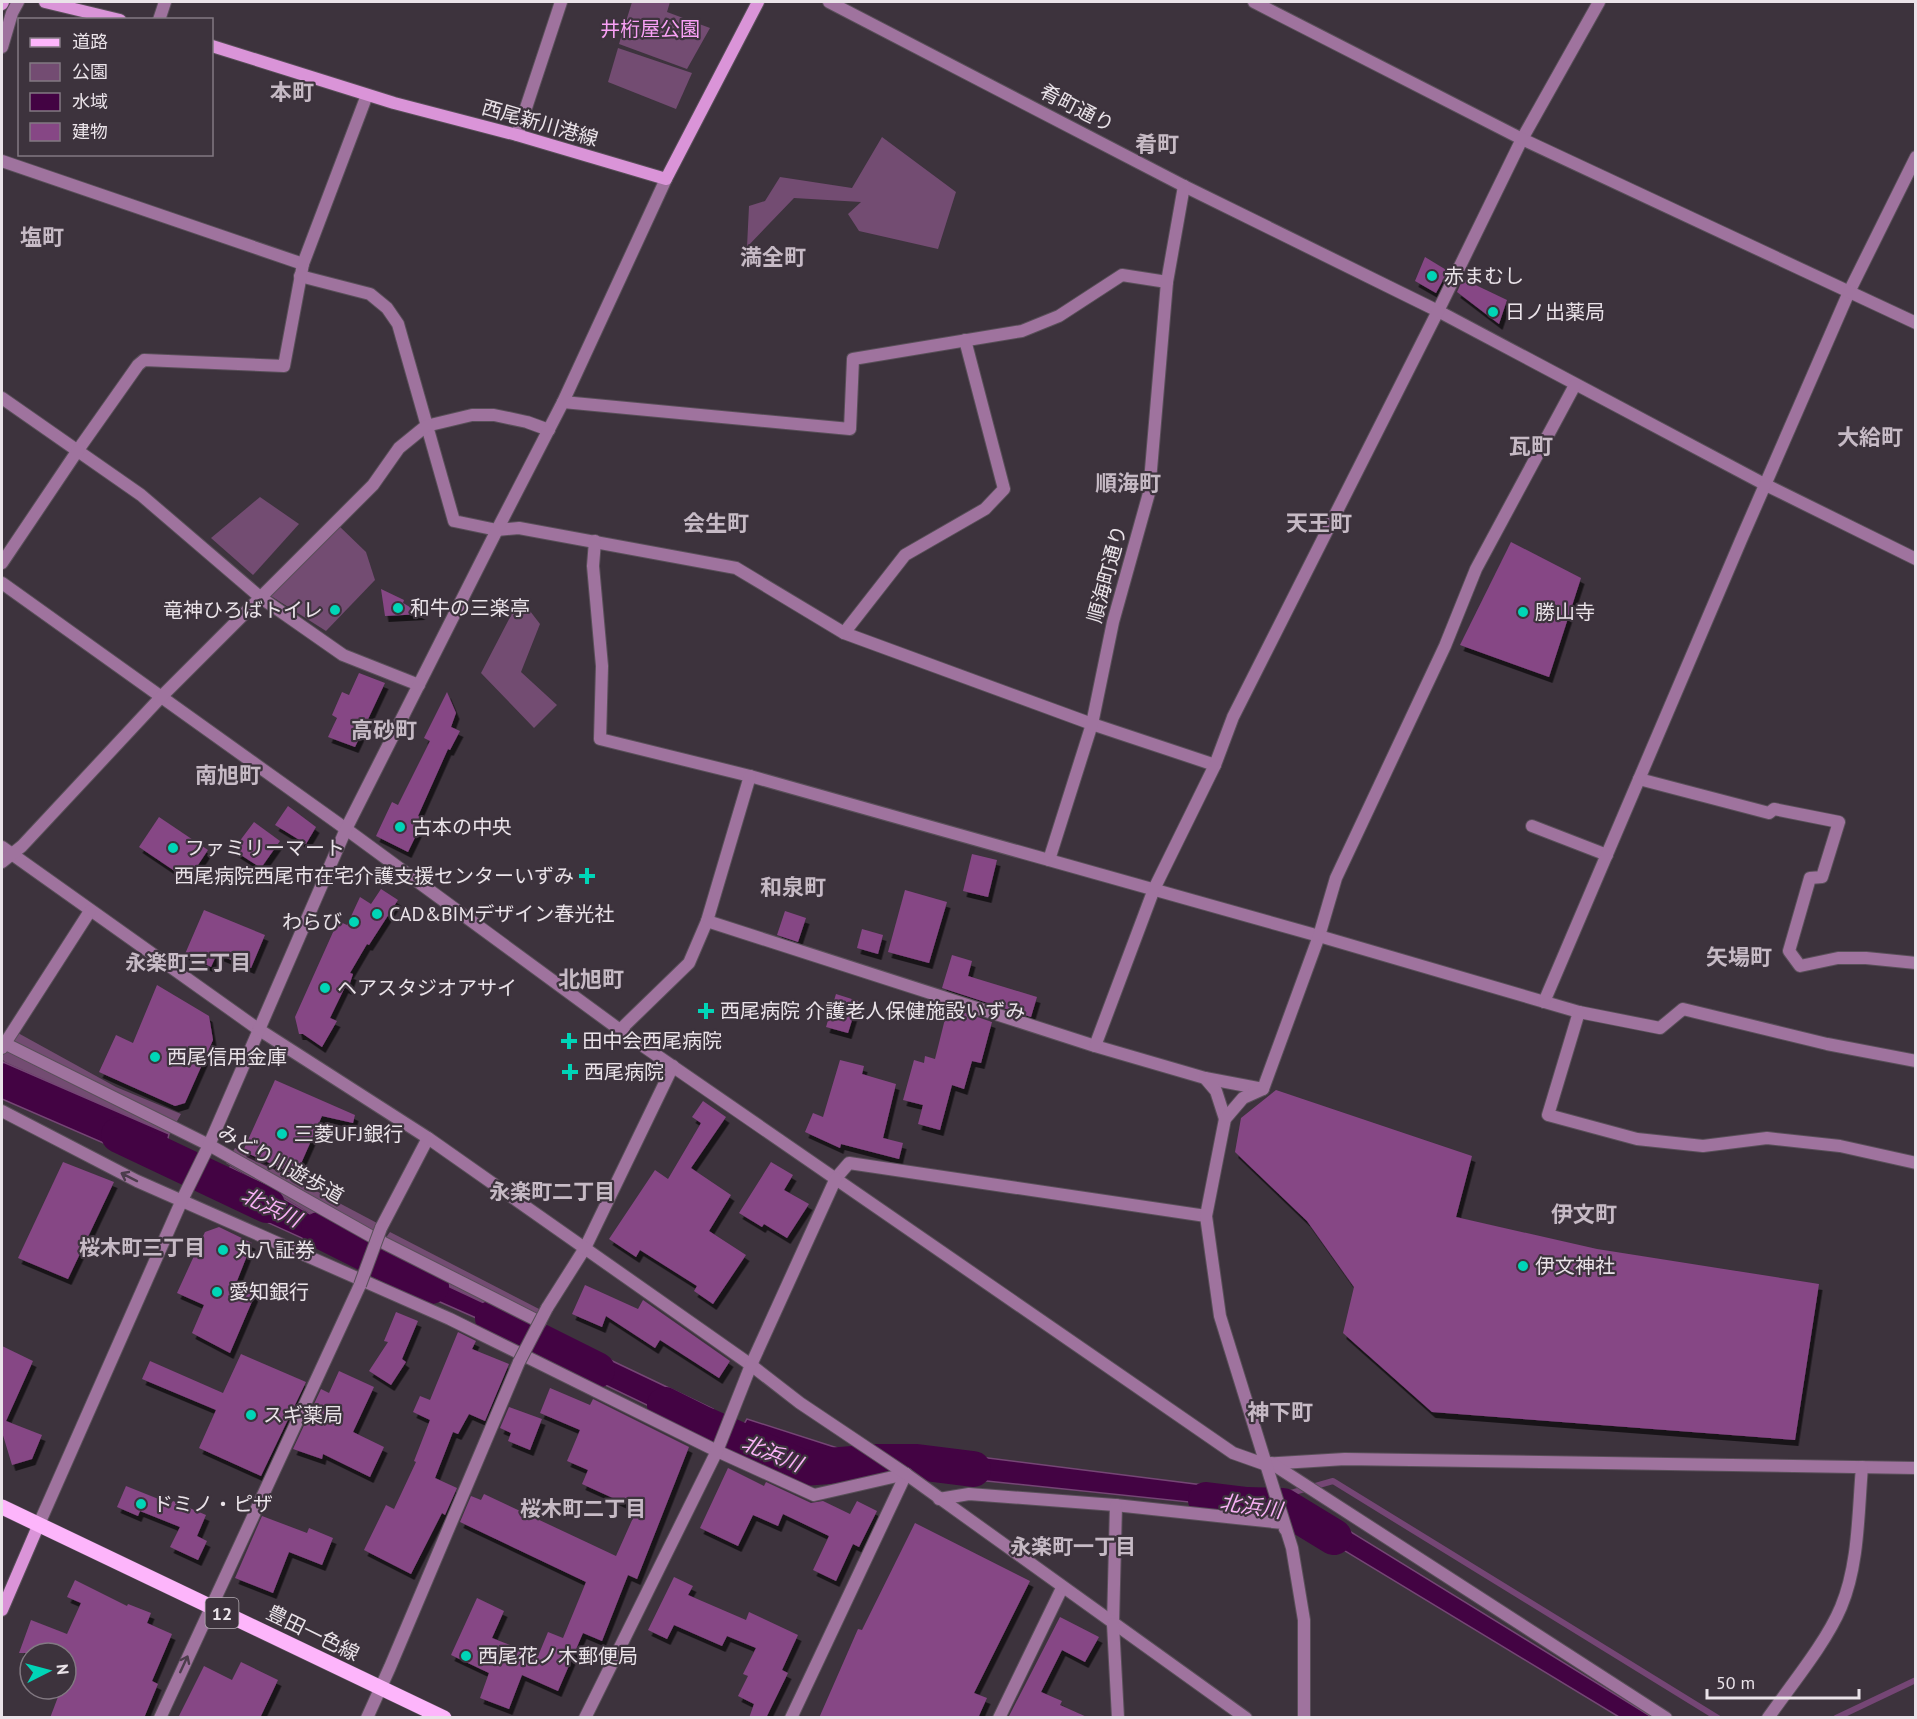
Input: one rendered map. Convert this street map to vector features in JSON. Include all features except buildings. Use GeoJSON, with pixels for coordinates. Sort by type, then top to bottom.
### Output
{"type":"FeatureCollection","features":[{"type":"Feature","properties":{"kind":"main road"},"geometry":{"type":"LineString","coordinates":[[45,2],[112,18]]}},
{"type":"Feature","properties":{"kind":"main road"},"geometry":{"type":"LineString","coordinates":[[666,179],[758,2]]}},
{"type":"Feature","properties":{"kind":"main road","name":"西尾新川港線"},"geometry":{"type":"LineString","coordinates":[[213,46],[367,94],[666,179]]}},
{"type":"Feature","properties":{"kind":"main road","name":"豊田一色線"},"geometry":{"type":"LineString","coordinates":[[2,1507],[444,1718]]}},
{"type":"Feature","properties":{"kind":"main road"},"geometry":{"type":"LineString","coordinates":[[2,1610],[39,1524]]}},
{"type":"Feature","properties":{"kind":"street"},"geometry":{"type":"LineString","coordinates":[[2,47],[12,13],[18,2]]}},
{"type":"Feature","properties":{"kind":"street"},"geometry":{"type":"LineString","coordinates":[[160,18],[165,2]]}},
{"type":"Feature","properties":{"kind":"street"},"geometry":{"type":"LineString","coordinates":[[517,135],[561,2]]}},
{"type":"Feature","properties":{"kind":"street","name":"肴町通り"},"geometry":{"type":"LineString","coordinates":[[829,2],[1184,186],[1438,311],[1766,485],[1916,560]]}},
{"type":"Feature","properties":{"kind":"street"},"geometry":{"type":"LineString","coordinates":[[1254,2],[1522,139],[1916,323]]}},
{"type":"Feature","properties":{"kind":"street"},"geometry":{"type":"LineString","coordinates":[[1095,1046],[1154,889],[1215,765],[1233,717],[1522,139],[1599,2]]}},
{"type":"Feature","properties":{"kind":"street"},"geometry":{"type":"LineString","coordinates":[[2,563],[78,450],[138,365],[144,360],[284,366],[301,270],[367,94]]}},
{"type":"Feature","properties":{"kind":"street"},"geometry":{"type":"LineString","coordinates":[[1544,1002],[1849,292],[1916,157]]}},
{"type":"Feature","properties":{"kind":"street"},"geometry":{"type":"LineString","coordinates":[[2,161],[370,294],[387,308],[398,324],[454,521],[497,530],[519,528],[736,568],[844,633],[1092,724],[1215,765]]}},
{"type":"Feature","properties":{"kind":"street"},"geometry":{"type":"LineString","coordinates":[[39,1524],[182,1200],[208,1147],[346,829],[563,402],[666,179]]}},
{"type":"Feature","properties":{"kind":"street","name":"順海町通り"},"geometry":{"type":"LineString","coordinates":[[1049,860],[1092,724],[1113,622],[1149,493],[1167,282],[1184,186]]}},
{"type":"Feature","properties":{"kind":"street"},"geometry":{"type":"LineString","coordinates":[[563,402],[850,429],[853,359],[1023,331],[1059,316],[1122,275],[1167,282]]}},
{"type":"Feature","properties":{"kind":"street"},"geometry":{"type":"LineString","coordinates":[[844,633],[905,555],[985,509],[1004,489],[965,340]]}},
{"type":"Feature","properties":{"kind":"street"},"geometry":{"type":"LineString","coordinates":[[1225,1119],[1243,1098],[1263,1089],[1319,936],[1336,878],[1445,646],[1476,569],[1575,385]]}},
{"type":"Feature","properties":{"kind":"street"},"geometry":{"type":"LineString","coordinates":[[2,398],[141,495],[260,597],[343,655],[419,685]]}},
{"type":"Feature","properties":{"kind":"street"},"geometry":{"type":"LineString","coordinates":[[5,854],[22,846],[162,696],[373,485],[399,448],[426,426],[472,415],[527,422],[549,430]]}},
{"type":"Feature","properties":{"kind":"street"},"geometry":{"type":"LineString","coordinates":[[595,541],[593,566],[602,666],[600,739],[750,776],[1154,889],[1579,1012],[1660,1028],[1683,1009],[1827,1044],[1916,1061]]}},
{"type":"Feature","properties":{"kind":"street"},"geometry":{"type":"LineString","coordinates":[[2,583],[346,829],[620,1030],[1233,1452],[1268,1464],[1666,1718]]}},
{"type":"Feature","properties":{"kind":"street"},"geometry":{"type":"LineString","coordinates":[[620,1030],[689,963],[707,921],[750,776]]}},
{"type":"Feature","properties":{"kind":"street"},"geometry":{"type":"LineString","coordinates":[[1639,779],[1769,813],[1774,809],[1839,822],[1822,878],[1810,878],[1790,951],[1800,966],[1838,958],[1916,963]]}},
{"type":"Feature","properties":{"kind":"street"},"geometry":{"type":"LineString","coordinates":[[1532,826],[1607,855]]}},
{"type":"Feature","properties":{"kind":"street"},"geometry":{"type":"LineString","coordinates":[[5,854],[258,1029],[428,1138],[751,1365],[800,1403],[906,1474],[1246,1718]]}},
{"type":"Feature","properties":{"kind":"street"},"geometry":{"type":"LineString","coordinates":[[2,1044],[90,911]]}},
{"type":"Feature","properties":{"kind":"street"},"geometry":{"type":"LineString","coordinates":[[707,921],[1095,1046],[1206,1078],[1263,1089]]}},
{"type":"Feature","properties":{"kind":"street"},"geometry":{"type":"LineString","coordinates":[[1579,1012],[1548,1115],[1637,1139],[1703,1146],[1767,1138],[1840,1146],[1916,1163]]}},
{"type":"Feature","properties":{"kind":"street","name":"みどり川遊歩道"},"geometry":{"type":"LineString","coordinates":[[2,1044],[378,1234],[540,1322]]}},
{"type":"Feature","properties":{"kind":"street"},"geometry":{"type":"LineString","coordinates":[[367,1718],[519,1362],[547,1308],[585,1248],[673,1066]]}},
{"type":"Feature","properties":{"kind":"street"},"geometry":{"type":"LineString","coordinates":[[1206,1078],[1216,1092],[1225,1119],[1206,1216],[1220,1316],[1268,1464],[1270,1478],[1292,1548],[1304,1620],[1304,1718]]}},
{"type":"Feature","properties":{"kind":"street"},"geometry":{"type":"LineString","coordinates":[[2,1111],[137,1181],[440,1314],[814,1495],[906,1474]]}},
{"type":"Feature","properties":{"kind":"street"},"geometry":{"type":"LineString","coordinates":[[160,1718],[360,1285],[378,1234],[428,1138]]}},
{"type":"Feature","properties":{"kind":"street"},"geometry":{"type":"LineString","coordinates":[[585,1718],[718,1449],[751,1365],[837,1178],[849,1162],[1206,1216]]}},
{"type":"Feature","properties":{"kind":"street"},"geometry":{"type":"LineString","coordinates":[[1268,1464],[1345,1459],[1916,1468]]}},
{"type":"Feature","properties":{"kind":"street"},"geometry":{"type":"LineString","coordinates":[[1768,1718],[1831,1628],[1842,1606],[1853,1570],[1862,1467]]}},
{"type":"Feature","properties":{"kind":"street"},"geometry":{"type":"LineString","coordinates":[[791,1718],[906,1474]]}},
{"type":"Feature","properties":{"kind":"street"},"geometry":{"type":"LineString","coordinates":[[939,1499],[969,1494],[1116,1505],[1284,1526]]}},
{"type":"Feature","properties":{"kind":"street"},"geometry":{"type":"LineString","coordinates":[[1116,1505],[1113,1624],[1118,1718]]}},
{"type":"Feature","properties":{"kind":"street"},"geometry":{"type":"LineString","coordinates":[[999,1718],[1062,1588]]}},
{"type":"Feature","properties":{"kind":"green space","name":"井桁屋公園"},"geometry":{"type":"Polygon","coordinates":[[[632,2],[670,2],[667,12],[710,28],[687,69],[619,44],[632,2]]]}},
{"type":"Feature","properties":{"kind":"green space"},"geometry":{"type":"Polygon","coordinates":[[[618,48],[692,73],[676,109],[608,82],[618,48]]]}},
{"type":"Feature","properties":{"kind":"green space"},"geometry":{"type":"Polygon","coordinates":[[[882,137],[956,192],[938,249],[859,231],[848,214],[861,202],[794,198],[747,247],[749,206],[765,201],[780,177],[852,188],[882,137]]]}},
{"type":"Feature","properties":{"kind":"green space"},"geometry":{"type":"Polygon","coordinates":[[[260,497],[299,524],[253,575],[211,538],[260,497]]]}},
{"type":"Feature","properties":{"kind":"green space"},"geometry":{"type":"Polygon","coordinates":[[[338,525],[366,552],[375,580],[326,631],[271,596],[338,525]]]}},
{"type":"Feature","properties":{"kind":"green space"},"geometry":{"type":"Polygon","coordinates":[[[520,598],[540,624],[521,672],[557,705],[534,728],[481,673],[520,598]]]}},
{"type":"Feature","properties":{"kind":"green space"},"geometry":{"type":"Polygon","coordinates":[[[18,1033],[116,1087],[181,1114],[169,1135],[5,1062],[2,1056],[18,1033]]]}},
{"type":"Feature","properties":{"kind":"green space"},"geometry":{"type":"Polygon","coordinates":[[[235,1148],[377,1223],[365,1246],[226,1163],[235,1148]]]}},
{"type":"Feature","properties":{"kind":"green space"},"geometry":{"type":"Polygon","coordinates":[[[390,1232],[541,1310],[533,1326],[374,1254],[390,1232]]]}},
{"type":"Feature","properties":{"kind":"water"},"geometry":{"type":"Polygon","coordinates":[[[3,1062],[169,1134],[161,1168],[2,1099],[3,1062]]]}},
{"type":"Feature","properties":{"kind":"water","name":"北浜川"},"geometry":{"type":"Polygon","coordinates":[[[230,1167],[365,1246],[359,1264],[216,1199],[230,1167]]]}},
{"type":"Feature","properties":{"kind":"water"},"geometry":{"type":"Polygon","coordinates":[[[388,1258],[533,1326],[526,1340],[381,1276],[388,1258]]]}},
{"type":"Feature","properties":{"kind":"water","name":"北浜川"},"geometry":{"type":"Polygon","coordinates":[[[560,1336],[713,1409],[705,1433],[549,1358],[560,1336]]]}},
{"type":"Feature","properties":{"kind":"water","name":"北浜川"},"geometry":{"type":"Polygon","coordinates":[[[747,1419],[853,1453],[877,1477],[810,1479],[732,1445],[747,1419]]]}},
{"type":"Feature","properties":{"kind":"water","name":"北浜川"},"geometry":{"type":"Polygon","coordinates":[[[908,1448],[1251,1491],[1256,1509],[938,1476],[908,1448]]]}},
{"type":"Feature","properties":{"kind":"water","name":"北浜川"},"geometry":{"type":"Polygon","coordinates":[[[1294,1497],[1652,1717],[1619,1717],[1289,1517],[1294,1497]]]}},
{"type":"Feature","properties":{"kind":"waterway","name":"北浜川"},"geometry":{"type":"LineString","coordinates":[[119,1135],[267,1205]]}},
{"type":"Feature","properties":{"kind":"waterway","name":"北浜川"},"geometry":{"type":"LineString","coordinates":[[319,1230],[431,1286]]}},
{"type":"Feature","properties":{"kind":"waterway","name":"北浜川"},"geometry":{"type":"LineString","coordinates":[[493,1318],[597,1370]]}},
{"type":"Feature","properties":{"kind":"waterway","name":"北浜川"},"geometry":{"type":"LineString","coordinates":[[665,1405],[803,1468],[878,1462],[917,1462],[973,1469]]}},
{"type":"Feature","properties":{"kind":"waterway"},"geometry":{"type":"LineString","coordinates":[[1248,1505],[1333,1481],[1718,1718]]}},
{"type":"Feature","properties":{"kind":"waterway","name":"北浜川"},"geometry":{"type":"LineString","coordinates":[[1206,1500],[1283,1506],[1334,1537]]}},
{"type":"Feature","properties":{"kind":"waterway"},"geometry":{"type":"LineString","coordinates":[[1836,1718],[1916,1680]]}},
{"type":"Feature","properties":{"kind":"place","name":"赤まむし"},"geometry":{"type":"Point","coordinates":[1432,276]}},
{"type":"Feature","properties":{"kind":"place","name":"日ノ出薬局"},"geometry":{"type":"Point","coordinates":[1493,312]}},
{"type":"Feature","properties":{"kind":"place","name":"和牛の三楽亭"},"geometry":{"type":"Point","coordinates":[398,608]}},
{"type":"Feature","properties":{"kind":"place","name":"竜神ひろばトイレ"},"geometry":{"type":"Point","coordinates":[335,610]}},
{"type":"Feature","properties":{"kind":"place","name":"勝山寺"},"geometry":{"type":"Point","coordinates":[1523,612]}},
{"type":"Feature","properties":{"kind":"place","name":"古本の中央"},"geometry":{"type":"Point","coordinates":[400,827]}},
{"type":"Feature","properties":{"kind":"place","name":"ファミリーマート"},"geometry":{"type":"Point","coordinates":[173,848]}},
{"type":"Feature","properties":{"kind":"place","name":"西尾病院西尾市在宅介護支援センターいずみ"},"geometry":{"type":"Point","coordinates":[587,876]}},
{"type":"Feature","properties":{"kind":"place","name":"CAD&BIMデザイン春光社"},"geometry":{"type":"Point","coordinates":[377,914]}},
{"type":"Feature","properties":{"kind":"place","name":"わらび"},"geometry":{"type":"Point","coordinates":[354,922]}},
{"type":"Feature","properties":{"kind":"place","name":"ヘアスタジオアサイ"},"geometry":{"type":"Point","coordinates":[325,988]}},
{"type":"Feature","properties":{"kind":"place","name":"西尾病院 介護老人保健施設いずみ"},"geometry":{"type":"Point","coordinates":[706,1011]}},
{"type":"Feature","properties":{"kind":"place","name":"田中会西尾病院"},"geometry":{"type":"Point","coordinates":[569,1041]}},
{"type":"Feature","properties":{"kind":"place","name":"西尾信用金庫"},"geometry":{"type":"Point","coordinates":[155,1057]}},
{"type":"Feature","properties":{"kind":"place","name":"西尾病院"},"geometry":{"type":"Point","coordinates":[570,1072]}},
{"type":"Feature","properties":{"kind":"place","name":"三菱UFJ銀行"},"geometry":{"type":"Point","coordinates":[282,1134]}},
{"type":"Feature","properties":{"kind":"place","name":"丸八証券"},"geometry":{"type":"Point","coordinates":[223,1250]}},
{"type":"Feature","properties":{"kind":"place","name":"伊文神社"},"geometry":{"type":"Point","coordinates":[1523,1266]}},
{"type":"Feature","properties":{"kind":"place","name":"愛知銀行"},"geometry":{"type":"Point","coordinates":[217,1292]}},
{"type":"Feature","properties":{"kind":"place","name":"スギ薬局"},"geometry":{"type":"Point","coordinates":[251,1415]}},
{"type":"Feature","properties":{"kind":"place","name":"ドミノ・ピザ"},"geometry":{"type":"Point","coordinates":[141,1504]}},
{"type":"Feature","properties":{"kind":"place","name":"西尾花ノ木郵便局"},"geometry":{"type":"Point","coordinates":[466,1656]}},
{"type":"Feature","properties":{"kind":"district","name":"本町"},"geometry":{"type":"Point","coordinates":[292,92]}},
{"type":"Feature","properties":{"kind":"district","name":"肴町"},"geometry":{"type":"Point","coordinates":[1157,144]}},
{"type":"Feature","properties":{"kind":"district","name":"塩町"},"geometry":{"type":"Point","coordinates":[42,237]}},
{"type":"Feature","properties":{"kind":"district","name":"満全町"},"geometry":{"type":"Point","coordinates":[773,257]}},
{"type":"Feature","properties":{"kind":"district","name":"大給町"},"geometry":{"type":"Point","coordinates":[1870,437]}},
{"type":"Feature","properties":{"kind":"district","name":"瓦町"},"geometry":{"type":"Point","coordinates":[1531,446]}},
{"type":"Feature","properties":{"kind":"district","name":"順海町"},"geometry":{"type":"Point","coordinates":[1128,483]}},
{"type":"Feature","properties":{"kind":"district","name":"会生町"},"geometry":{"type":"Point","coordinates":[716,523]}},
{"type":"Feature","properties":{"kind":"district","name":"天王町"},"geometry":{"type":"Point","coordinates":[1319,523]}},
{"type":"Feature","properties":{"kind":"district","name":"高砂町"},"geometry":{"type":"Point","coordinates":[384,730]}},
{"type":"Feature","properties":{"kind":"district","name":"南旭町"},"geometry":{"type":"Point","coordinates":[228,775]}},
{"type":"Feature","properties":{"kind":"district","name":"和泉町"},"geometry":{"type":"Point","coordinates":[793,887]}},
{"type":"Feature","properties":{"kind":"district","name":"矢場町"},"geometry":{"type":"Point","coordinates":[1739,957]}},
{"type":"Feature","properties":{"kind":"district","name":"永楽町三丁目"},"geometry":{"type":"Point","coordinates":[188,962]}},
{"type":"Feature","properties":{"kind":"district","name":"北旭町"},"geometry":{"type":"Point","coordinates":[591,979]}},
{"type":"Feature","properties":{"kind":"district","name":"永楽町二丁目"},"geometry":{"type":"Point","coordinates":[552,1191]}},
{"type":"Feature","properties":{"kind":"district","name":"伊文町"},"geometry":{"type":"Point","coordinates":[1584,1214]}},
{"type":"Feature","properties":{"kind":"district","name":"桜木町三丁目"},"geometry":{"type":"Point","coordinates":[142,1247]}},
{"type":"Feature","properties":{"kind":"district","name":"神下町"},"geometry":{"type":"Point","coordinates":[1280,1412]}},
{"type":"Feature","properties":{"kind":"district","name":"桜木町二丁目"},"geometry":{"type":"Point","coordinates":[583,1508]}},
{"type":"Feature","properties":{"kind":"district","name":"永楽町一丁目"},"geometry":{"type":"Point","coordinates":[1073,1546]}}]}
